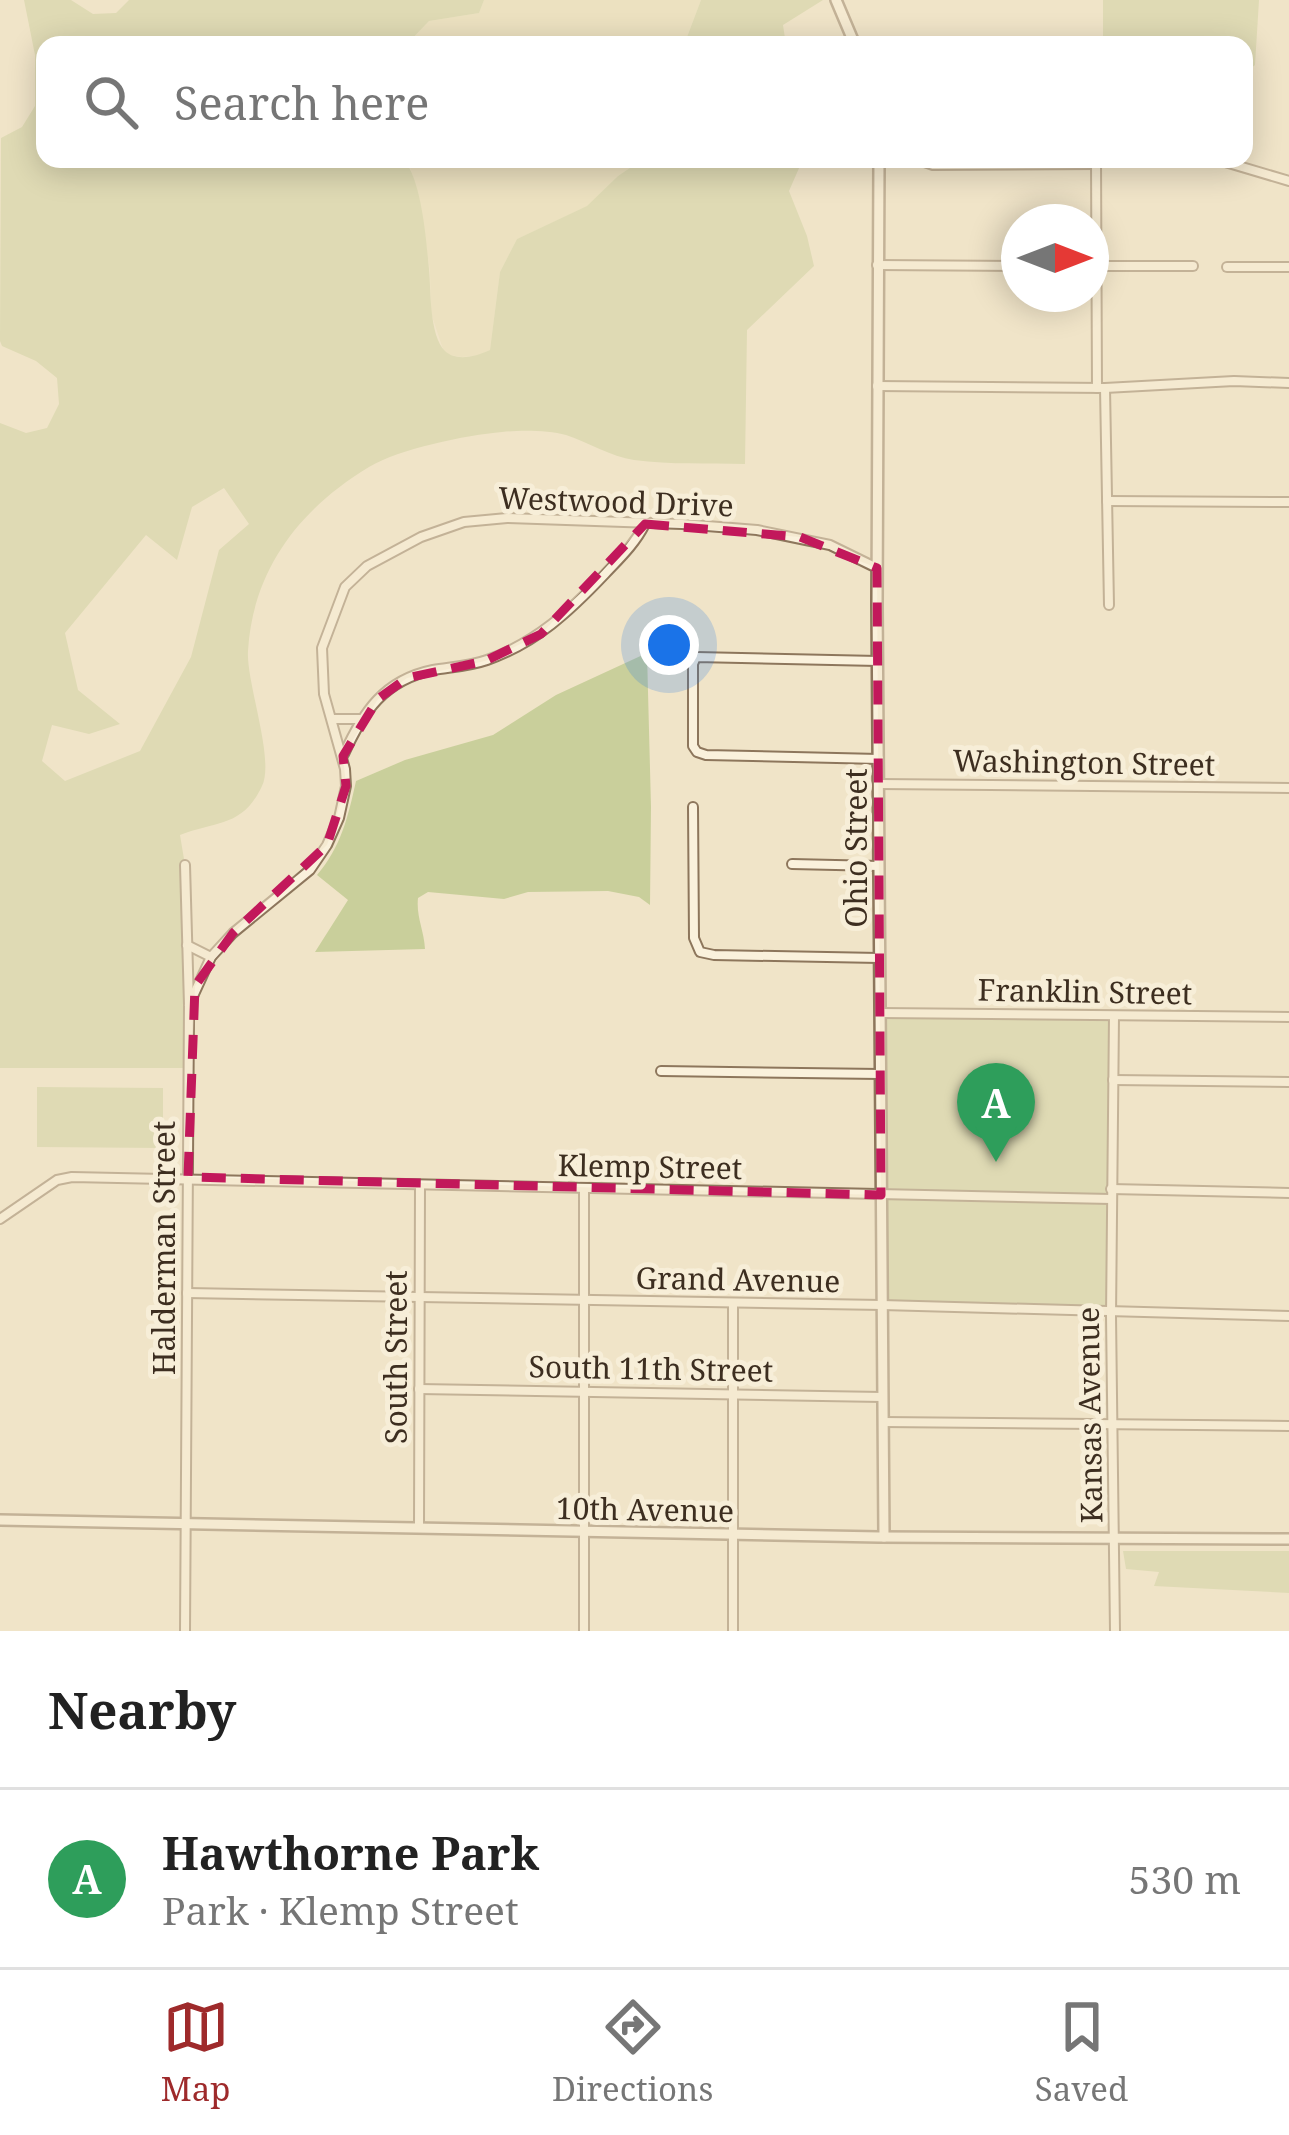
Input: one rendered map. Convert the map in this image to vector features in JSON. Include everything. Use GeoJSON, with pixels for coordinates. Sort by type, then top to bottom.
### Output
{"type":"FeatureCollection","features":[{"type":"Feature","properties":{"kind":"street"},"geometry":{"type":"LineString","coordinates":[[836,0],[851,36]]}},
{"type":"Feature","properties":{"kind":"street","name":"Ohio Street"},"geometry":{"type":"LineString","coordinates":[[879,168],[884,1537]]}},
{"type":"Feature","properties":{"kind":"street"},"geometry":{"type":"LineString","coordinates":[[1095,204],[1096,168]]}},
{"type":"Feature","properties":{"kind":"street"},"geometry":{"type":"LineString","coordinates":[[1245,168],[1289,181]]}},
{"type":"Feature","properties":{"kind":"street"},"geometry":{"type":"LineString","coordinates":[[877,265],[1001,266]]}},
{"type":"Feature","properties":{"kind":"street"},"geometry":{"type":"LineString","coordinates":[[1109,266],[1193,266]]}},
{"type":"Feature","properties":{"kind":"street"},"geometry":{"type":"LineString","coordinates":[[1227,266],[1289,267]]}},
{"type":"Feature","properties":{"kind":"street"},"geometry":{"type":"LineString","coordinates":[[1097,312],[1109,605]]}},
{"type":"Feature","properties":{"kind":"street"},"geometry":{"type":"LineString","coordinates":[[877,386],[1101,388],[1289,382]]}},
{"type":"Feature","properties":{"kind":"street"},"geometry":{"type":"LineString","coordinates":[[1107,501],[1289,502]]}},
{"type":"Feature","properties":{"kind":"street","name":"Westwood Drive"},"geometry":{"type":"LineString","coordinates":[[189,1005],[211,957],[310,869],[339,818],[346,786],[343,756],[321,675],[322,648],[345,587],[367,566],[421,536],[464,522],[507,518],[682,524],[800,537],[830,545],[877,568]]}},
{"type":"Feature","properties":{"kind":"street"},"geometry":{"type":"LineString","coordinates":[[343,756],[360,719],[406,677],[485,661],[541,634],[568,613],[635,543],[645,524]]}},
{"type":"Feature","properties":{"kind":"street"},"geometry":{"type":"LineString","coordinates":[[878,661],[696,657],[692,664],[693,746],[698,752],[879,759]]}},
{"type":"Feature","properties":{"kind":"street"},"geometry":{"type":"LineString","coordinates":[[332,718],[360,719]]}},
{"type":"Feature","properties":{"kind":"street","name":"Washington Street"},"geometry":{"type":"LineString","coordinates":[[880,784],[1289,788]]}},
{"type":"Feature","properties":{"kind":"street"},"geometry":{"type":"LineString","coordinates":[[693,807],[694,938],[704,954],[879,958]]}},
{"type":"Feature","properties":{"kind":"street"},"geometry":{"type":"LineString","coordinates":[[792,864],[879,866]]}},
{"type":"Feature","properties":{"kind":"street","name":"Halderman Street"},"geometry":{"type":"LineString","coordinates":[[185,865],[189,1005],[185,1631]]}},
{"type":"Feature","properties":{"kind":"street"},"geometry":{"type":"LineString","coordinates":[[187,945],[211,957]]}},
{"type":"Feature","properties":{"kind":"street","name":"Franklin Street"},"geometry":{"type":"LineString","coordinates":[[880,1013],[1289,1017]]}},
{"type":"Feature","properties":{"kind":"street","name":"Kansas Avenue"},"geometry":{"type":"LineString","coordinates":[[1114,1016],[1115,1631]]}},
{"type":"Feature","properties":{"kind":"street"},"geometry":{"type":"LineString","coordinates":[[661,1071],[880,1074]]}},
{"type":"Feature","properties":{"kind":"street"},"geometry":{"type":"LineString","coordinates":[[1113,1080],[1289,1082]]}},
{"type":"Feature","properties":{"kind":"street"},"geometry":{"type":"LineString","coordinates":[[0,1219],[57,1180],[188,1177]]}},
{"type":"Feature","properties":{"kind":"street","name":"Klemp Street"},"geometry":{"type":"LineString","coordinates":[[188,1177],[881,1195],[1289,1193]]}},
{"type":"Feature","properties":{"kind":"street","name":"South Street"},"geometry":{"type":"LineString","coordinates":[[419,1530],[420,1185]]}},
{"type":"Feature","properties":{"kind":"street"},"geometry":{"type":"LineString","coordinates":[[584,1189],[584,1631]]}},
{"type":"Feature","properties":{"kind":"street","name":"Grand Avenue"},"geometry":{"type":"LineString","coordinates":[[187,1293],[1289,1316]]}},
{"type":"Feature","properties":{"kind":"street"},"geometry":{"type":"LineString","coordinates":[[733,1303],[733,1631]]}},
{"type":"Feature","properties":{"kind":"street","name":"South 11th Street"},"geometry":{"type":"LineString","coordinates":[[419,1389],[882,1397]]}},
{"type":"Feature","properties":{"kind":"street"},"geometry":{"type":"LineString","coordinates":[[883,1422],[1289,1426]]}},
{"type":"Feature","properties":{"kind":"street","name":"10th Avenue"},"geometry":{"type":"LineString","coordinates":[[0,1520],[884,1537],[1289,1539]]}},
{"type":"Feature","properties":{"kind":"highlighted area"},"geometry":{"type":"Polygon","coordinates":[[[645,524],[800,537],[877,568],[881,1195],[188,1177],[195,986],[233,933],[327,845],[346,786],[343,756],[378,699],[407,678],[485,661],[541,634],[645,524]]]}},
{"type":"Feature","properties":{"kind":"shaded area"},"geometry":{"type":"Polygon","coordinates":[[[484,0],[701,0],[687,36],[415,36],[429,21],[479,13],[484,0]]]}},
{"type":"Feature","properties":{"kind":"shaded area"},"geometry":{"type":"Polygon","coordinates":[[[410,168],[630,168],[588,206],[517,239],[500,272],[490,350],[480,355],[449,355],[443,349],[431,313],[419,199],[410,168]]]}},
{"type":"Feature","properties":{"kind":"green space"},"geometry":{"type":"Polygon","coordinates":[[[24,0],[71,0],[93,14],[116,13],[129,0],[484,0],[479,13],[429,21],[415,36],[36,36],[36,168],[409,168],[422,211],[436,334],[445,351],[461,357],[490,350],[500,272],[517,239],[587,206],[630,168],[799,168],[789,191],[814,266],[747,330],[745,464],[634,460],[551,432],[470,436],[415,449],[369,467],[322,501],[285,543],[259,593],[248,651],[265,758],[262,786],[237,816],[180,835],[185,865],[187,1068],[0,1068],[0,423],[26,433],[47,428],[59,404],[57,378],[0,341],[1,138],[22,127],[35,106],[35,55],[24,0]],[[224,488],[192,507],[177,560],[146,535],[65,633],[78,690],[120,724],[89,734],[52,725],[42,761],[65,781],[140,751],[191,657],[219,550],[249,524],[224,488]]]}},
{"type":"Feature","properties":{"kind":"green space"},"geometry":{"type":"Polygon","coordinates":[[[701,0],[823,0],[783,25],[785,36],[687,36],[701,0]]]}},
{"type":"Feature","properties":{"kind":"green space"},"geometry":{"type":"Polygon","coordinates":[[[1103,0],[1259,0],[1253,67],[1253,36],[1103,36],[1103,0]]]}},
{"type":"Feature","properties":{"kind":"green space"},"geometry":{"type":"Polygon","coordinates":[[[647,653],[650,905],[639,897],[608,891],[528,892],[504,899],[428,892],[418,898],[425,949],[315,952],[348,900],[317,875],[338,842],[356,781],[405,760],[493,735],[556,695],[647,653]]]}},
{"type":"Feature","properties":{"kind":"green space"},"geometry":{"type":"Polygon","coordinates":[[[880,1013],[1114,1016],[1111,1310],[882,1305],[880,1013]]]}},
{"type":"Feature","properties":{"kind":"green space"},"geometry":{"type":"Polygon","coordinates":[[[37,1087],[163,1088],[163,1148],[37,1147],[37,1087]]]}},
{"type":"Feature","properties":{"kind":"green space"},"geometry":{"type":"Polygon","coordinates":[[[1123,1551],[1289,1551],[1289,1593],[1154,1586],[1159,1572],[1126,1569],[1123,1551]]]}},
{"type":"Feature","properties":{"kind":"place","name":"Hawthorne Park"},"geometry":{"type":"Point","coordinates":[996,1162]}}]}
